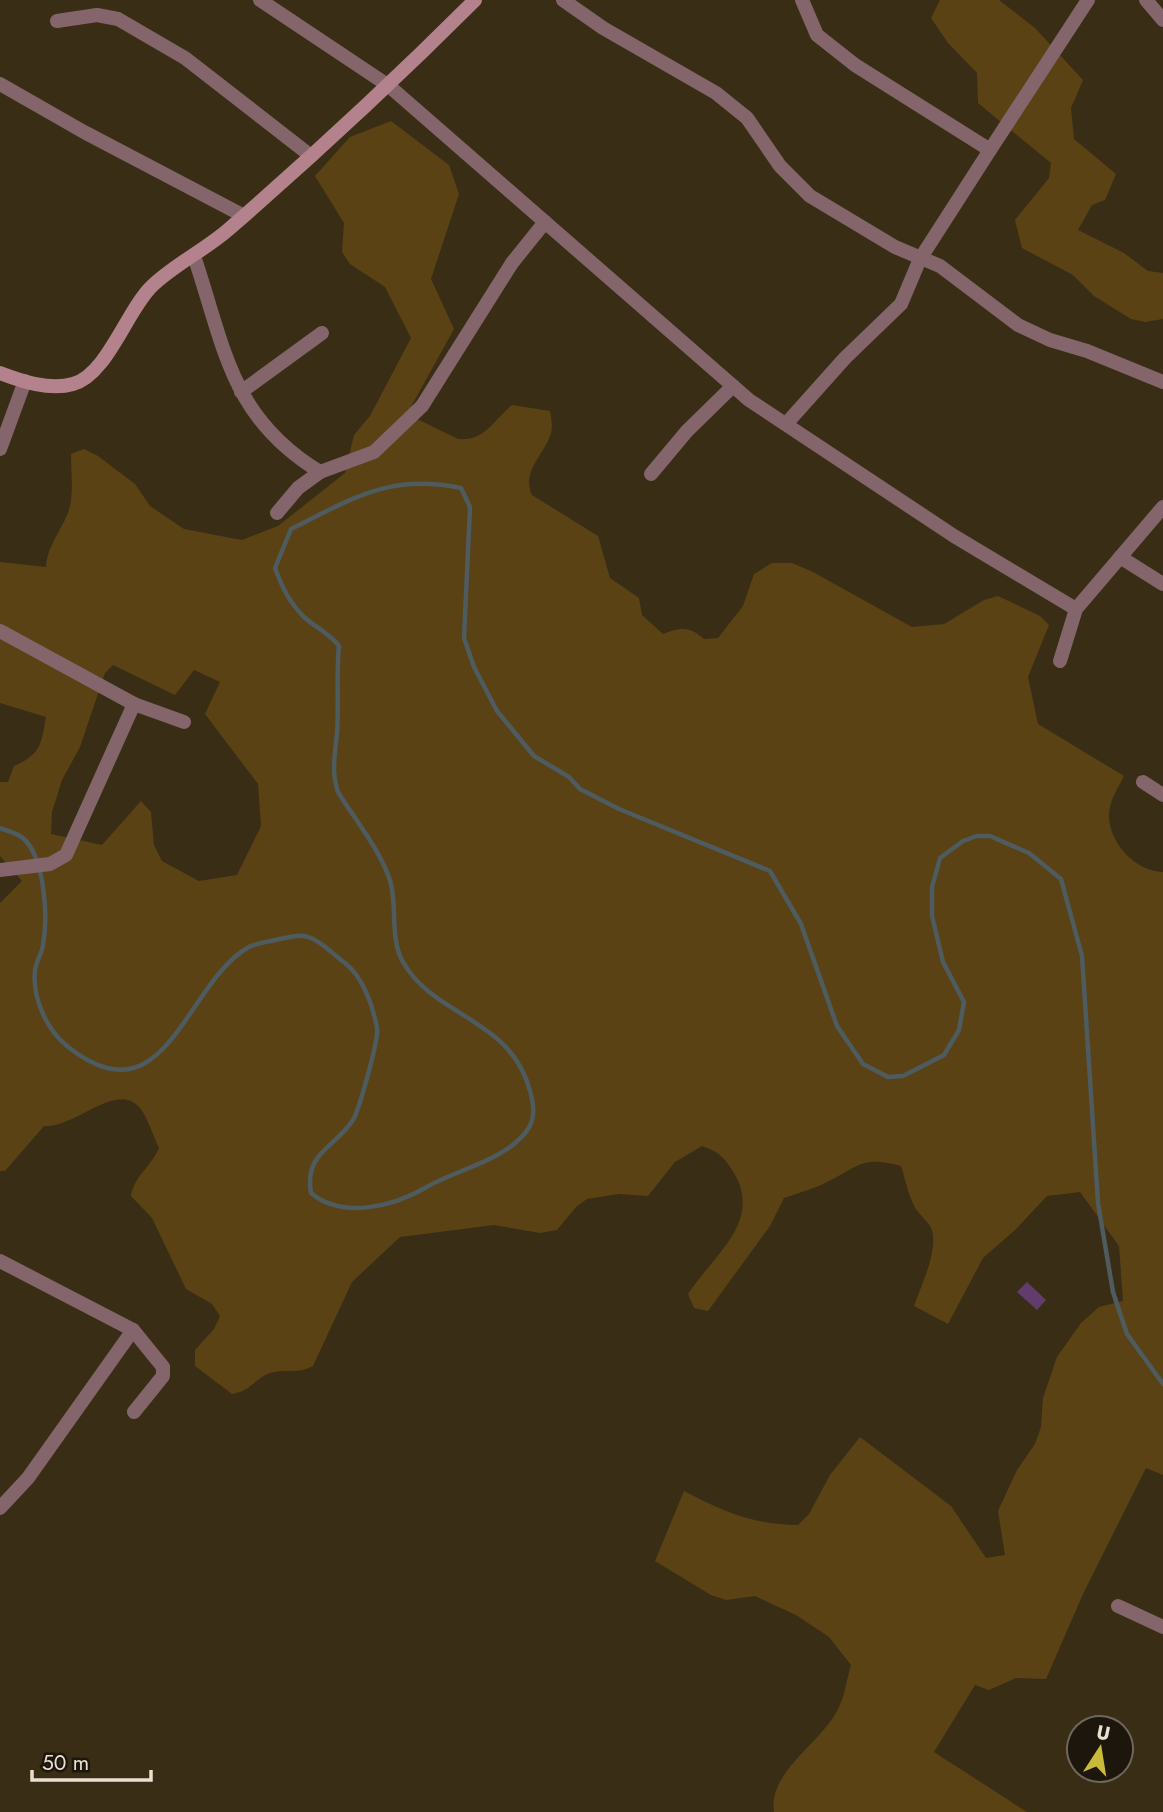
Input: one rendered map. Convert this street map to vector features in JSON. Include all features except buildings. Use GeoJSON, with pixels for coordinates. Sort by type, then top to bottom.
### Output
{"type":"FeatureCollection","features":[{"type":"Feature","properties":{"kind":"main road"},"geometry":{"type":"LineString","coordinates":[[0,373],[52,386],[73,384],[82,380],[100,362],[132,310],[152,286],[244,216],[389,86],[475,0]]}},
{"type":"Feature","properties":{"kind":"street"},"geometry":{"type":"LineString","coordinates":[[260,0],[389,86],[733,386],[954,536],[1076,610]]}},
{"type":"Feature","properties":{"kind":"street"},"geometry":{"type":"LineString","coordinates":[[563,0],[603,28],[716,93],[747,118],[795,184],[810,196],[920,259],[940,266],[1018,325],[1050,340],[1087,351],[1163,382]]}},
{"type":"Feature","properties":{"kind":"street"},"geometry":{"type":"LineString","coordinates":[[802,0],[817,35],[855,65],[990,150]]}},
{"type":"Feature","properties":{"kind":"street"},"geometry":{"type":"LineString","coordinates":[[786,424],[845,358],[901,304],[920,259],[1088,0]]}},
{"type":"Feature","properties":{"kind":"street"},"geometry":{"type":"LineString","coordinates":[[1146,0],[1163,20]]}},
{"type":"Feature","properties":{"kind":"street"},"geometry":{"type":"LineString","coordinates":[[57,21],[97,15],[118,19],[185,58],[311,156]]}},
{"type":"Feature","properties":{"kind":"street"},"geometry":{"type":"LineString","coordinates":[[0,85],[244,216]]}},
{"type":"Feature","properties":{"kind":"street"},"geometry":{"type":"LineString","coordinates":[[277,513],[298,488],[320,472],[374,452],[422,406],[512,263],[545,222]]}},
{"type":"Feature","properties":{"kind":"street"},"geometry":{"type":"LineString","coordinates":[[194,256],[241,393],[265,427],[320,472]]}},
{"type":"Feature","properties":{"kind":"street"},"geometry":{"type":"LineString","coordinates":[[241,393],[322,334]]}},
{"type":"Feature","properties":{"kind":"street"},"geometry":{"type":"LineString","coordinates":[[0,449],[25,381]]}},
{"type":"Feature","properties":{"kind":"street"},"geometry":{"type":"LineString","coordinates":[[651,474],[687,431],[733,386]]}},
{"type":"Feature","properties":{"kind":"street"},"geometry":{"type":"LineString","coordinates":[[1060,661],[1076,610],[1163,507]]}},
{"type":"Feature","properties":{"kind":"street"},"geometry":{"type":"LineString","coordinates":[[1120,557],[1163,584]]}},
{"type":"Feature","properties":{"kind":"street"},"geometry":{"type":"LineString","coordinates":[[0,631],[134,704],[184,722]]}},
{"type":"Feature","properties":{"kind":"street"},"geometry":{"type":"LineString","coordinates":[[0,870],[50,864],[66,855],[134,704]]}},
{"type":"Feature","properties":{"kind":"street"},"geometry":{"type":"LineString","coordinates":[[1143,782],[1163,795]]}},
{"type":"Feature","properties":{"kind":"street"},"geometry":{"type":"LineString","coordinates":[[0,1261],[133,1330],[163,1367],[163,1376],[134,1412]]}},
{"type":"Feature","properties":{"kind":"street"},"geometry":{"type":"LineString","coordinates":[[0,1507],[28,1478],[133,1330]]}},
{"type":"Feature","properties":{"kind":"street"},"geometry":{"type":"LineString","coordinates":[[1118,1606],[1163,1627]]}},
{"type":"Feature","properties":{"kind":"shaded area"},"geometry":{"type":"Polygon","coordinates":[[[940,0],[999,0],[1035,28],[1083,80],[1071,108],[1074,139],[1116,174],[1105,200],[1092,205],[1078,230],[1124,253],[1148,271],[1163,273],[1163,319],[1145,322],[1131,319],[1094,296],[1073,275],[1022,248],[1015,220],[1049,178],[1051,163],[978,103],[977,73],[948,43],[931,18],[940,0]]]}},
{"type":"Feature","properties":{"kind":"shaded area"},"geometry":{"type":"Polygon","coordinates":[[[391,121],[449,165],[459,194],[431,279],[454,329],[407,414],[458,439],[468,439],[482,433],[512,405],[550,411],[551,433],[529,478],[532,495],[598,536],[610,578],[639,598],[642,615],[663,634],[685,629],[704,639],[718,638],[743,606],[754,574],[772,563],[792,563],[813,572],[912,627],[944,624],[984,600],[998,596],[1040,616],[1049,625],[1028,677],[1038,724],[1124,776],[1110,807],[1111,829],[1131,859],[1141,866],[1163,872],[1163,1475],[1146,1468],[1083,1594],[1046,1679],[1016,1678],[989,1690],[975,1685],[934,1752],[1027,1812],[774,1812],[774,1797],[779,1783],[832,1719],[839,1707],[851,1665],[829,1637],[796,1615],[755,1596],[726,1600],[711,1595],[655,1561],[684,1491],[739,1516],[798,1525],[809,1514],[830,1475],[860,1437],[951,1506],[986,1558],[1005,1555],[998,1511],[1017,1470],[1035,1444],[1041,1427],[1043,1398],[1057,1357],[1081,1323],[1099,1307],[1123,1301],[1119,1246],[1080,1192],[1047,1196],[1015,1230],[983,1258],[948,1324],[914,1306],[930,1263],[933,1232],[913,1203],[901,1166],[877,1162],[861,1164],[822,1184],[784,1198],[770,1226],[708,1311],[694,1308],[688,1294],[731,1237],[739,1223],[743,1207],[741,1191],[731,1168],[717,1153],[702,1146],[675,1162],[648,1196],[619,1194],[587,1199],[576,1207],[557,1230],[540,1233],[494,1225],[400,1237],[352,1282],[313,1366],[270,1373],[244,1390],[232,1394],[195,1366],[195,1350],[214,1329],[220,1316],[212,1304],[186,1289],[152,1218],[131,1196],[136,1183],[159,1148],[140,1108],[130,1101],[119,1099],[69,1121],[44,1126],[5,1171],[0,1171],[0,903],[22,881],[0,856],[0,782],[8,782],[14,766],[35,753],[41,742],[46,717],[0,703],[0,562],[46,567],[49,552],[71,503],[71,454],[84,449],[98,456],[135,484],[150,506],[184,529],[242,540],[278,526],[345,473],[354,435],[370,416],[411,338],[385,287],[350,264],[342,252],[344,223],[315,176],[350,137],[391,121]],[[113,665],[105,673],[80,747],[62,780],[52,812],[51,834],[102,845],[141,801],[151,812],[154,845],[162,861],[199,881],[237,875],[261,826],[258,784],[205,714],[220,682],[194,670],[175,695],[113,665]]]}},
{"type":"Feature","properties":{"kind":"waterway"},"geometry":{"type":"LineString","coordinates":[[0,828],[24,839],[37,860],[45,919],[42,948],[35,970],[36,991],[47,1022],[67,1046],[101,1066],[128,1069],[151,1059],[171,1040],[207,988],[227,965],[249,947],[288,937],[306,937],[324,946],[357,976],[370,1001],[377,1028],[372,1059],[356,1114],[346,1129],[316,1159],[310,1179],[311,1193],[337,1206],[352,1208],[383,1205],[412,1195],[505,1151],[526,1132],[531,1122],[533,1107],[530,1091],[520,1067],[506,1048],[490,1033],[433,995],[403,962],[396,944],[393,894],[387,872],[375,848],[338,792],[336,784],[334,763],[338,722],[339,646],[299,611],[286,594],[275,568],[291,529],[353,499],[392,486],[436,484],[461,488],[470,507],[464,638],[474,667],[497,711],[534,756],[569,777],[580,789],[619,809],[770,871],[801,924],[837,1026],[863,1064],[888,1077],[903,1076],[944,1055],[959,1030],[964,1002],[943,962],[932,916],[932,887],[940,858],[963,841],[977,836],[990,836],[1029,853],[1061,879],[1082,956],[1098,1203],[1113,1292],[1127,1334],[1163,1384]]}}]}
